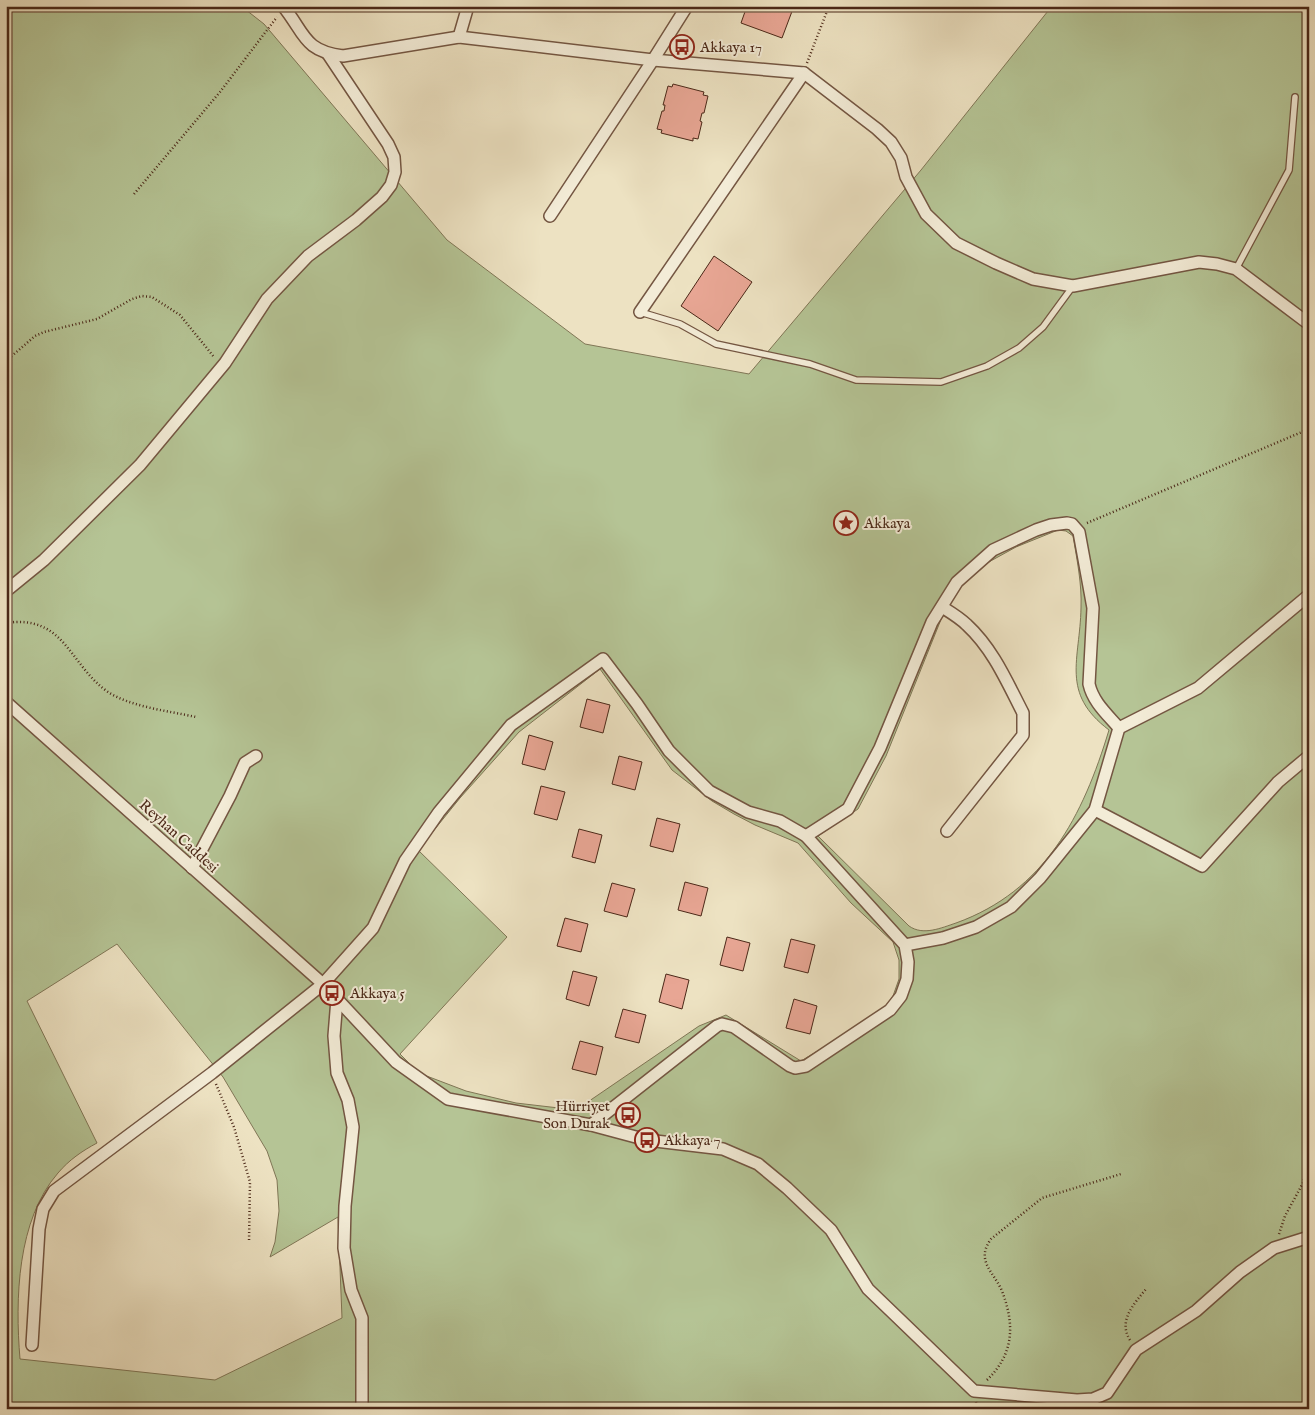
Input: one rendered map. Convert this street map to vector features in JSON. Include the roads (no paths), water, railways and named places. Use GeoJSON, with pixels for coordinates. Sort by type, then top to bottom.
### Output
{"type":"FeatureCollection","features":[{"type":"Feature","properties":{"kind":"street"},"geometry":{"type":"LineString","coordinates":[[459,37],[468,6]]}},
{"type":"Feature","properties":{"kind":"street"},"geometry":{"type":"LineString","coordinates":[[550,216],[654,60],[687,6]]}},
{"type":"Feature","properties":{"kind":"street"},"geometry":{"type":"LineString","coordinates":[[283,7],[303,37],[314,48],[328,54],[343,56],[459,37],[654,60],[804,73],[891,142],[901,158],[906,177],[926,214],[956,243],[996,263],[1033,279],[1073,286],[1198,262],[1217,264],[1236,269],[1309,324]]}},
{"type":"Feature","properties":{"kind":"street"},"geometry":{"type":"LineString","coordinates":[[6,591],[44,560],[140,465],[222,366],[267,299],[308,256],[356,220],[382,197],[390,186],[395,172],[394,157],[388,144],[328,54]]}},
{"type":"Feature","properties":{"kind":"street"},"geometry":{"type":"LineString","coordinates":[[640,312],[804,73]]}},
{"type":"Feature","properties":{"kind":"street"},"geometry":{"type":"LineString","coordinates":[[806,836],[848,809],[880,748],[932,622],[957,582],[993,550],[1036,530],[1051,525],[1067,523],[1079,532],[1093,608],[1089,684],[1091,693],[1096,701],[1119,728]]}},
{"type":"Feature","properties":{"kind":"street"},"geometry":{"type":"LineString","coordinates":[[905,945],[942,938],[976,928],[1010,906],[1040,878],[1095,810],[1119,728],[1198,688],[1309,595]]}},
{"type":"Feature","properties":{"kind":"street"},"geometry":{"type":"LineString","coordinates":[[942,607],[966,623],[981,640],[996,661],[1023,712],[1024,719],[1023,735],[946,830]]}},
{"type":"Feature","properties":{"kind":"street"},"geometry":{"type":"LineString","coordinates":[[32,1345],[39,1229],[43,1209],[54,1192],[212,1073],[323,984],[373,928],[405,861],[439,812],[511,725],[602,660],[637,704],[668,751],[709,792],[748,812],[780,821],[806,836],[905,945],[908,962],[907,979],[901,996],[890,1010],[806,1066],[795,1068],[790,1066],[734,1027],[722,1024],[591,1125]]}},
{"type":"Feature","properties":{"kind":"street","name":"Reyhan Caddesi"},"geometry":{"type":"LineString","coordinates":[[6,702],[323,984],[396,1062],[448,1099],[591,1125],[647,1140],[723,1149],[758,1164],[787,1188],[830,1230],[868,1289],[974,1392],[1077,1400],[1093,1399],[1107,1393],[1136,1350],[1196,1311],[1240,1272],[1274,1248],[1309,1237]]}},
{"type":"Feature","properties":{"kind":"street"},"geometry":{"type":"LineString","coordinates":[[192,868],[246,764],[256,756]]}},
{"type":"Feature","properties":{"kind":"street"},"geometry":{"type":"LineString","coordinates":[[1095,810],[1202,866],[1278,782],[1309,756]]}},
{"type":"Feature","properties":{"kind":"street"},"geometry":{"type":"LineString","coordinates":[[334,996],[334,1036],[337,1073],[348,1100],[353,1127],[345,1206],[344,1248],[351,1290],[362,1318],[362,1409]]}},
{"type":"Feature","properties":{"kind":"lane"},"geometry":{"type":"LineString","coordinates":[[1236,269],[1290,170],[1295,97]]}},
{"type":"Feature","properties":{"kind":"lane"},"geometry":{"type":"LineString","coordinates":[[640,312],[680,324],[716,344],[810,364],[856,380],[941,382],[986,366],[1019,348],[1043,327],[1073,286]]}},
{"type":"Feature","properties":{"kind":"place","name":"Akkaya 17"},"geometry":{"type":"Point","coordinates":[682,47]}},
{"type":"Feature","properties":{"kind":"place","name":"Akkaya"},"geometry":{"type":"Point","coordinates":[846,523]}},
{"type":"Feature","properties":{"kind":"place","name":"Akkaya 5"},"geometry":{"type":"Point","coordinates":[332,993]}},
{"type":"Feature","properties":{"kind":"place","name":"Hürriyet Son Durak"},"geometry":{"type":"Point","coordinates":[628,1115]}},
{"type":"Feature","properties":{"kind":"place","name":"Akkaya 7"},"geometry":{"type":"Point","coordinates":[647,1140]}}]}
